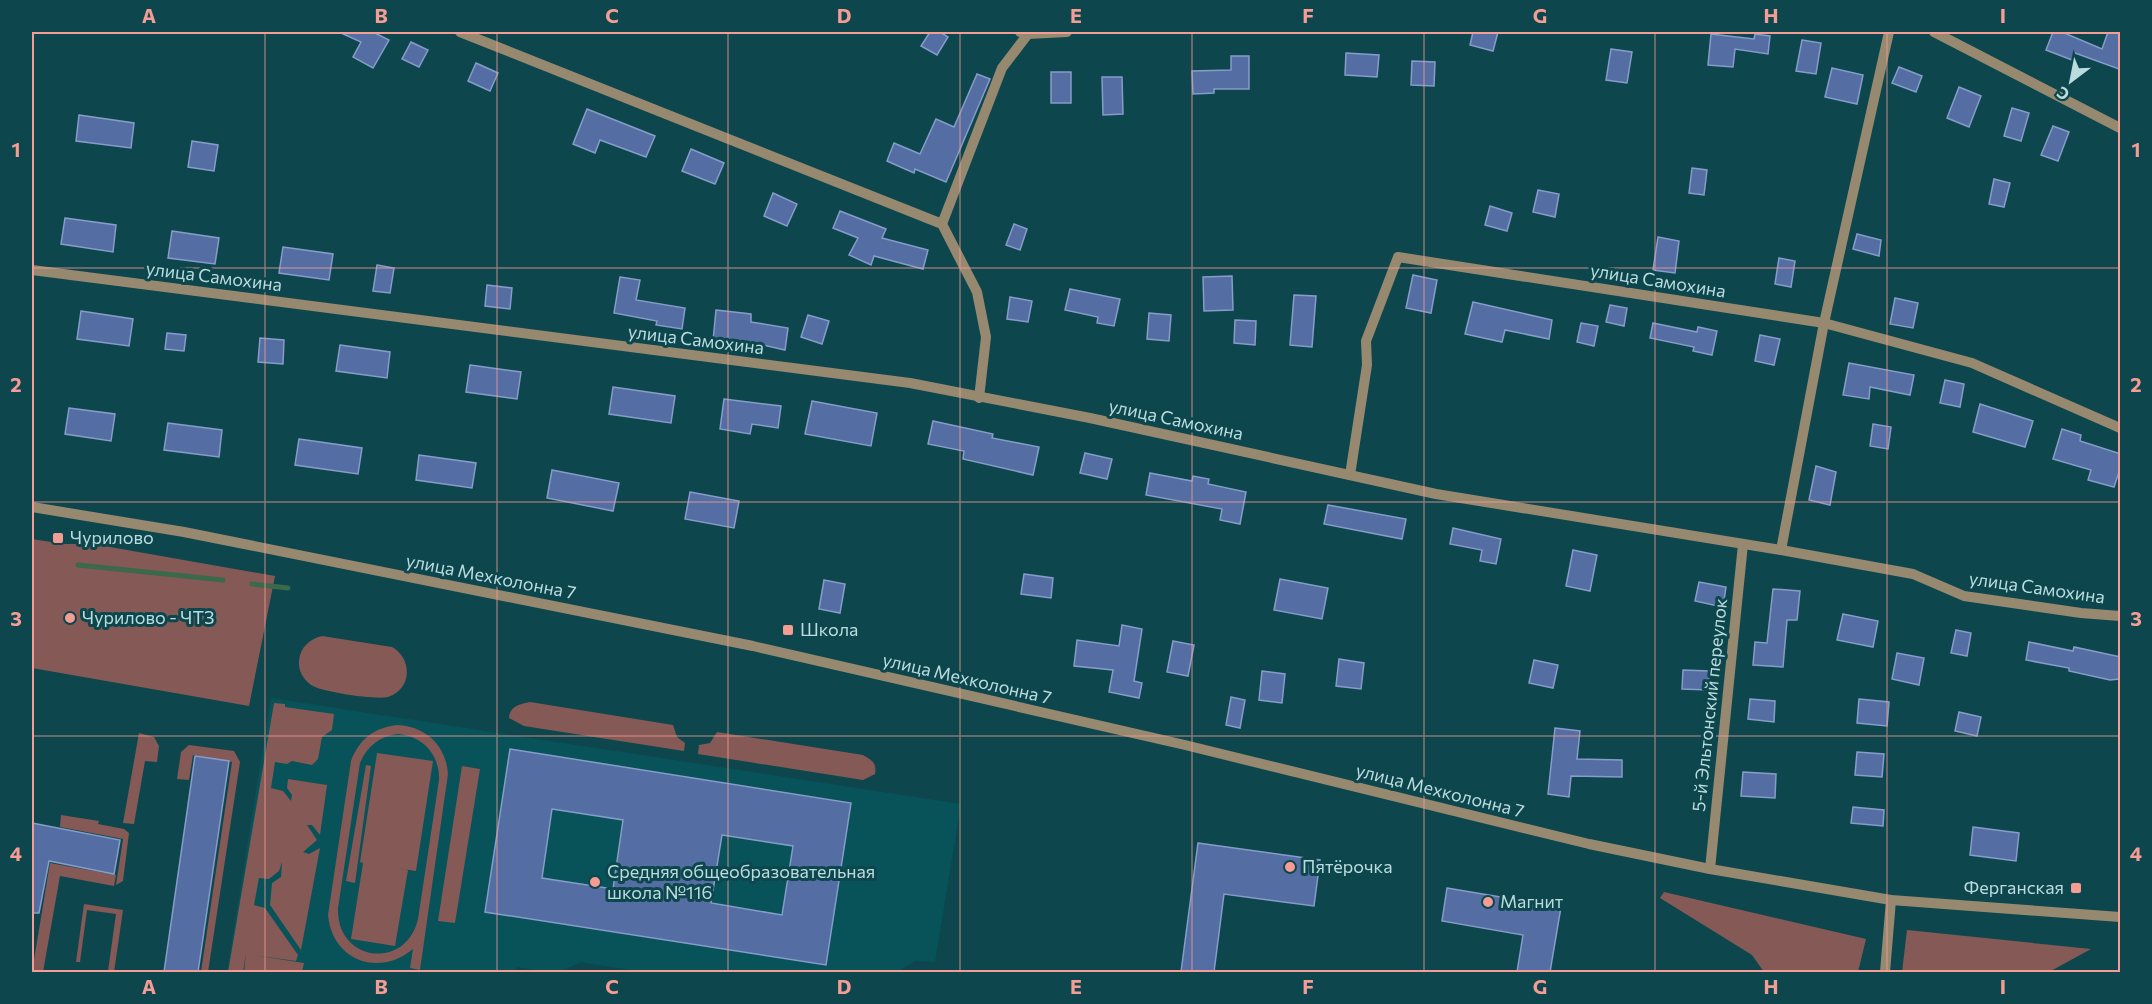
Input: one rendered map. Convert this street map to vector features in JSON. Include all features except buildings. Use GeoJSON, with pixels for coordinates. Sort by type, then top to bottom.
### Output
{"type":"FeatureCollection","features":[{"type":"Feature","properties":{"kind":"street"},"geometry":{"type":"LineString","coordinates":[[460,32],[942,224],[977,292],[986,337],[979,398]]}},
{"type":"Feature","properties":{"kind":"street"},"geometry":{"type":"LineString","coordinates":[[942,224],[1002,68],[1024,33],[1067,32]]}},
{"type":"Feature","properties":{"kind":"street"},"geometry":{"type":"LineString","coordinates":[[1781,550],[1824,323],[1889,32]]}},
{"type":"Feature","properties":{"kind":"street"},"geometry":{"type":"LineString","coordinates":[[1934,32],[2121,128]]}},
{"type":"Feature","properties":{"kind":"street","name":"улица Самохина"},"geometry":{"type":"LineString","coordinates":[[1350,475],[1367,365],[1366,341],[1398,257],[1824,323],[1972,363],[2121,428]]}},
{"type":"Feature","properties":{"kind":"street","name":"улица Самохина"},"geometry":{"type":"LineString","coordinates":[[32,270],[910,383],[1090,418],[1436,494],[1781,550],[1912,574],[1964,596],[2081,614],[2121,616]]}},
{"type":"Feature","properties":{"kind":"street","name":"улица Мехколонна 7"},"geometry":{"type":"LineString","coordinates":[[32,507],[184,532],[753,646],[1185,745],[1588,844],[1710,869],[1891,900],[2121,917]]}},
{"type":"Feature","properties":{"kind":"street","name":"5-й Эльтонский переулок"},"geometry":{"type":"LineString","coordinates":[[1710,869],[1743,544]]}},
{"type":"Feature","properties":{"kind":"street"},"geometry":{"type":"LineString","coordinates":[[1885,972],[1891,900]]}},
{"type":"Feature","properties":{"kind":"shaded area"},"geometry":{"type":"Polygon","coordinates":[[[32,539],[64,544],[93,544],[275,576],[249,706],[32,668],[32,539]]]}},
{"type":"Feature","properties":{"kind":"shaded area"},"geometry":{"type":"Polygon","coordinates":[[[322,636],[392,647],[403,658],[407,673],[406,681],[396,693],[382,698],[337,693],[311,685],[300,671],[300,656],[306,644],[322,636]]]}},
{"type":"Feature","properties":{"kind":"shaded area","name":"Средняя общеобразовательная школа №116"},"geometry":{"type":"Polygon","coordinates":[[[271,698],[961,804],[935,962],[915,961],[896,972],[643,972],[581,962],[559,972],[517,967],[515,972],[227,972],[271,698]]]}},
{"type":"Feature","properties":{"kind":"shaded area"},"geometry":{"type":"Polygon","coordinates":[[[530,702],[673,725],[677,737],[685,743],[684,751],[524,726],[509,718],[513,708],[530,702]]]}},
{"type":"Feature","properties":{"kind":"shaded area"},"geometry":{"type":"Polygon","coordinates":[[[274,703],[285,704],[285,707],[334,714],[332,730],[322,737],[318,759],[312,765],[292,761],[287,764],[275,762],[271,788],[283,791],[291,801],[292,795],[287,788],[288,779],[327,785],[320,835],[312,825],[307,825],[317,840],[303,852],[309,854],[320,848],[301,950],[270,905],[272,883],[281,877],[282,862],[279,871],[269,879],[259,878],[254,905],[265,908],[298,955],[296,961],[252,955],[304,963],[302,972],[244,972],[246,953],[243,972],[228,972],[274,703]]]}},
{"type":"Feature","properties":{"kind":"shaded area"},"geometry":{"type":"Polygon","coordinates":[[[390,726],[408,726],[433,739],[443,754],[448,774],[420,970],[410,968],[413,949],[399,958],[372,963],[359,960],[347,953],[331,931],[328,915],[351,761],[363,740],[375,731],[390,726]],[[391,735],[380,740],[366,752],[360,763],[338,908],[340,926],[348,940],[359,949],[373,953],[387,953],[400,947],[411,936],[418,919],[439,771],[428,748],[407,736],[391,735]]]}},
{"type":"Feature","properties":{"kind":"shaded area"},"geometry":{"type":"Polygon","coordinates":[[[717,732],[863,755],[873,762],[875,774],[863,780],[698,754],[699,745],[710,743],[717,732]]]}},
{"type":"Feature","properties":{"kind":"shaded area"},"geometry":{"type":"Polygon","coordinates":[[[139,733],[154,737],[159,746],[157,762],[145,761],[134,824],[123,823],[139,733]]]}},
{"type":"Feature","properties":{"kind":"shaded area"},"geometry":{"type":"Polygon","coordinates":[[[189,745],[234,751],[240,762],[208,972],[201,972],[232,762],[193,755],[189,780],[177,779],[181,752],[189,745]]]}},
{"type":"Feature","properties":{"kind":"shaded area"},"geometry":{"type":"Polygon","coordinates":[[[377,753],[433,761],[416,871],[396,868],[408,870],[395,946],[351,939],[377,753]]]}},
{"type":"Feature","properties":{"kind":"shaded area"},"geometry":{"type":"Polygon","coordinates":[[[366,765],[371,766],[355,883],[346,881],[366,765]]]}},
{"type":"Feature","properties":{"kind":"shaded area"},"geometry":{"type":"Polygon","coordinates":[[[462,766],[480,769],[455,923],[438,921],[462,766]]]}},
{"type":"Feature","properties":{"kind":"shaded area"},"geometry":{"type":"Polygon","coordinates":[[[61,815],[99,821],[98,824],[124,829],[129,833],[123,881],[116,885],[123,839],[60,827],[61,815]]]}},
{"type":"Feature","properties":{"kind":"shaded area"},"geometry":{"type":"Polygon","coordinates":[[[50,863],[116,875],[114,886],[60,876],[43,972],[32,972],[50,863]]]}},
{"type":"Feature","properties":{"kind":"shaded area"},"geometry":{"type":"Polygon","coordinates":[[[1664,892],[1866,939],[1858,972],[1764,972],[1752,955],[1660,898],[1664,892]]]}},
{"type":"Feature","properties":{"kind":"shaded area"},"geometry":{"type":"Polygon","coordinates":[[[84,904],[123,910],[114,972],[108,971],[116,914],[87,910],[80,962],[76,962],[84,904]]]}},
{"type":"Feature","properties":{"kind":"shaded area"},"geometry":{"type":"Polygon","coordinates":[[[1907,930],[2091,949],[2049,972],[1902,972],[1907,930]]]}},
{"type":"Feature","properties":{"kind":"waterway"},"geometry":{"type":"LineString","coordinates":[[78,565],[223,580]]}},
{"type":"Feature","properties":{"kind":"waterway"},"geometry":{"type":"LineString","coordinates":[[252,584],[288,588]]}},
{"type":"Feature","properties":{"kind":"place","name":"Чурилово"},"geometry":{"type":"Point","coordinates":[58,538]}},
{"type":"Feature","properties":{"kind":"place","name":"Чурилово - ЧТЗ"},"geometry":{"type":"Point","coordinates":[70,618]}},
{"type":"Feature","properties":{"kind":"place","name":"Школа"},"geometry":{"type":"Point","coordinates":[788,630]}},
{"type":"Feature","properties":{"kind":"place","name":"Пятёрочка"},"geometry":{"type":"Point","coordinates":[1290,867]}},
{"type":"Feature","properties":{"kind":"place","name":"Средняя общеобразовательная школа №116"},"geometry":{"type":"Point","coordinates":[595,882]}},
{"type":"Feature","properties":{"kind":"place","name":"Ферганская"},"geometry":{"type":"Point","coordinates":[2076,888]}},
{"type":"Feature","properties":{"kind":"place","name":"Магнит"},"geometry":{"type":"Point","coordinates":[1488,902]}}]}
